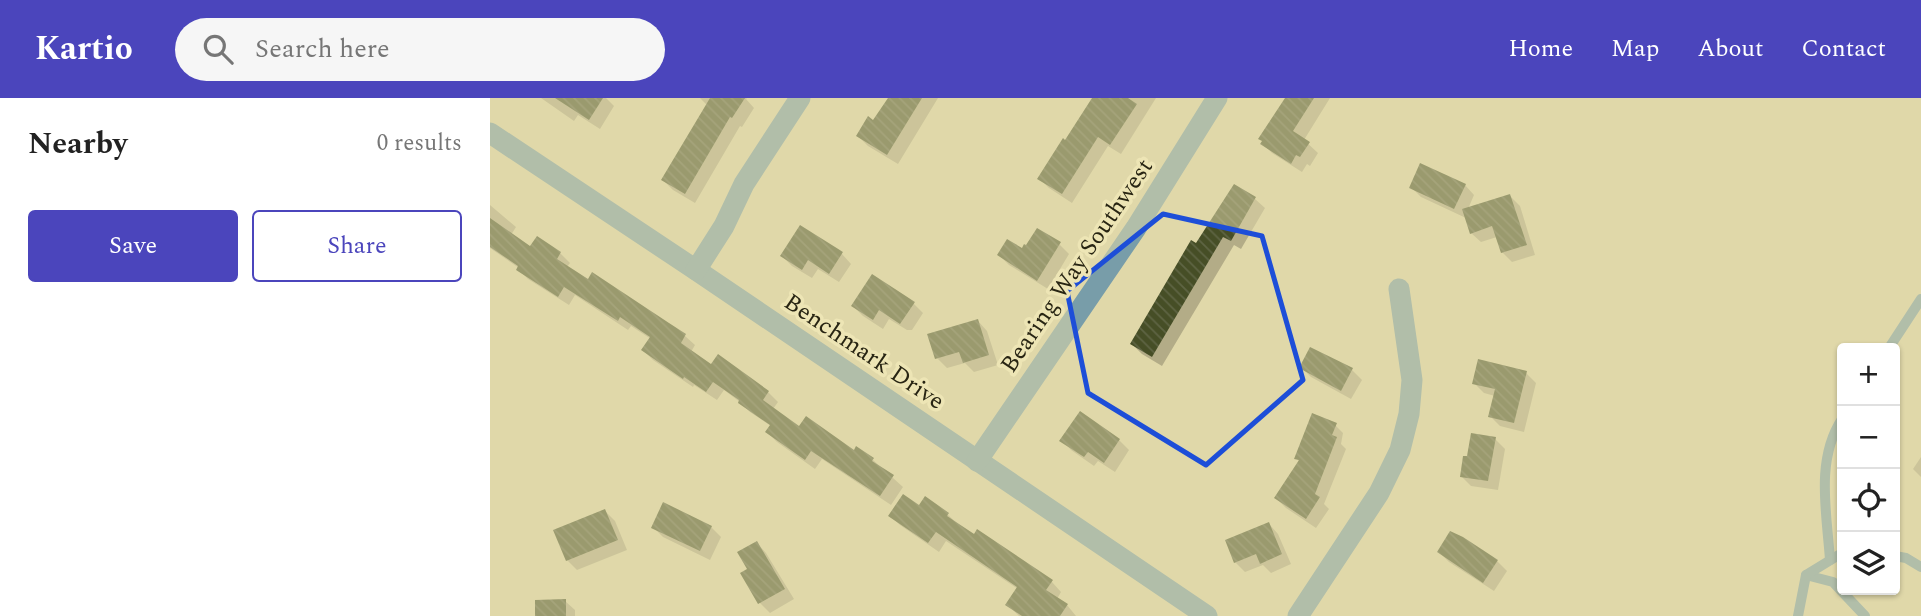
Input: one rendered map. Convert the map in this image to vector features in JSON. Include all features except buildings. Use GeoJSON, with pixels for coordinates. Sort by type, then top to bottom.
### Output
{"type":"FeatureCollection","features":[{"type":"Feature","properties":{"kind":"street"},"geometry":{"type":"LineString","coordinates":[[696,270],[724,226],[744,184],[800,98]]}},
{"type":"Feature","properties":{"kind":"street","name":"Bearing Way Southwest"},"geometry":{"type":"LineString","coordinates":[[977,461],[1136,228],[1217,98]]}},
{"type":"Feature","properties":{"kind":"street","name":"Benchmark Drive"},"geometry":{"type":"LineString","coordinates":[[490,133],[1207,616]]}},
{"type":"Feature","properties":{"kind":"street"},"geometry":{"type":"LineString","coordinates":[[1298,616],[1379,493],[1400,450],[1409,414],[1412,380],[1399,289]]}},
{"type":"Feature","properties":{"kind":"lane"},"geometry":{"type":"LineString","coordinates":[[1892,343],[1921,299]]}},
{"type":"Feature","properties":{"kind":"lane"},"geometry":{"type":"LineString","coordinates":[[1830,560],[1825,470],[1837,427]]}},
{"type":"Feature","properties":{"kind":"lane"},"geometry":{"type":"LineString","coordinates":[[1798,616],[1806,575],[1837,556]]}},
{"type":"Feature","properties":{"kind":"lane"},"geometry":{"type":"LineString","coordinates":[[1900,557],[1921,567]]}},
{"type":"Feature","properties":{"kind":"lane"},"geometry":{"type":"LineString","coordinates":[[1806,575],[1833,582],[1864,616]]}},
{"type":"Feature","properties":{"kind":"highlighted area"},"geometry":{"type":"Polygon","coordinates":[[[1163,214],[1262,236],[1303,380],[1206,465],[1088,393],[1067,291],[1163,214]]]}}]}
